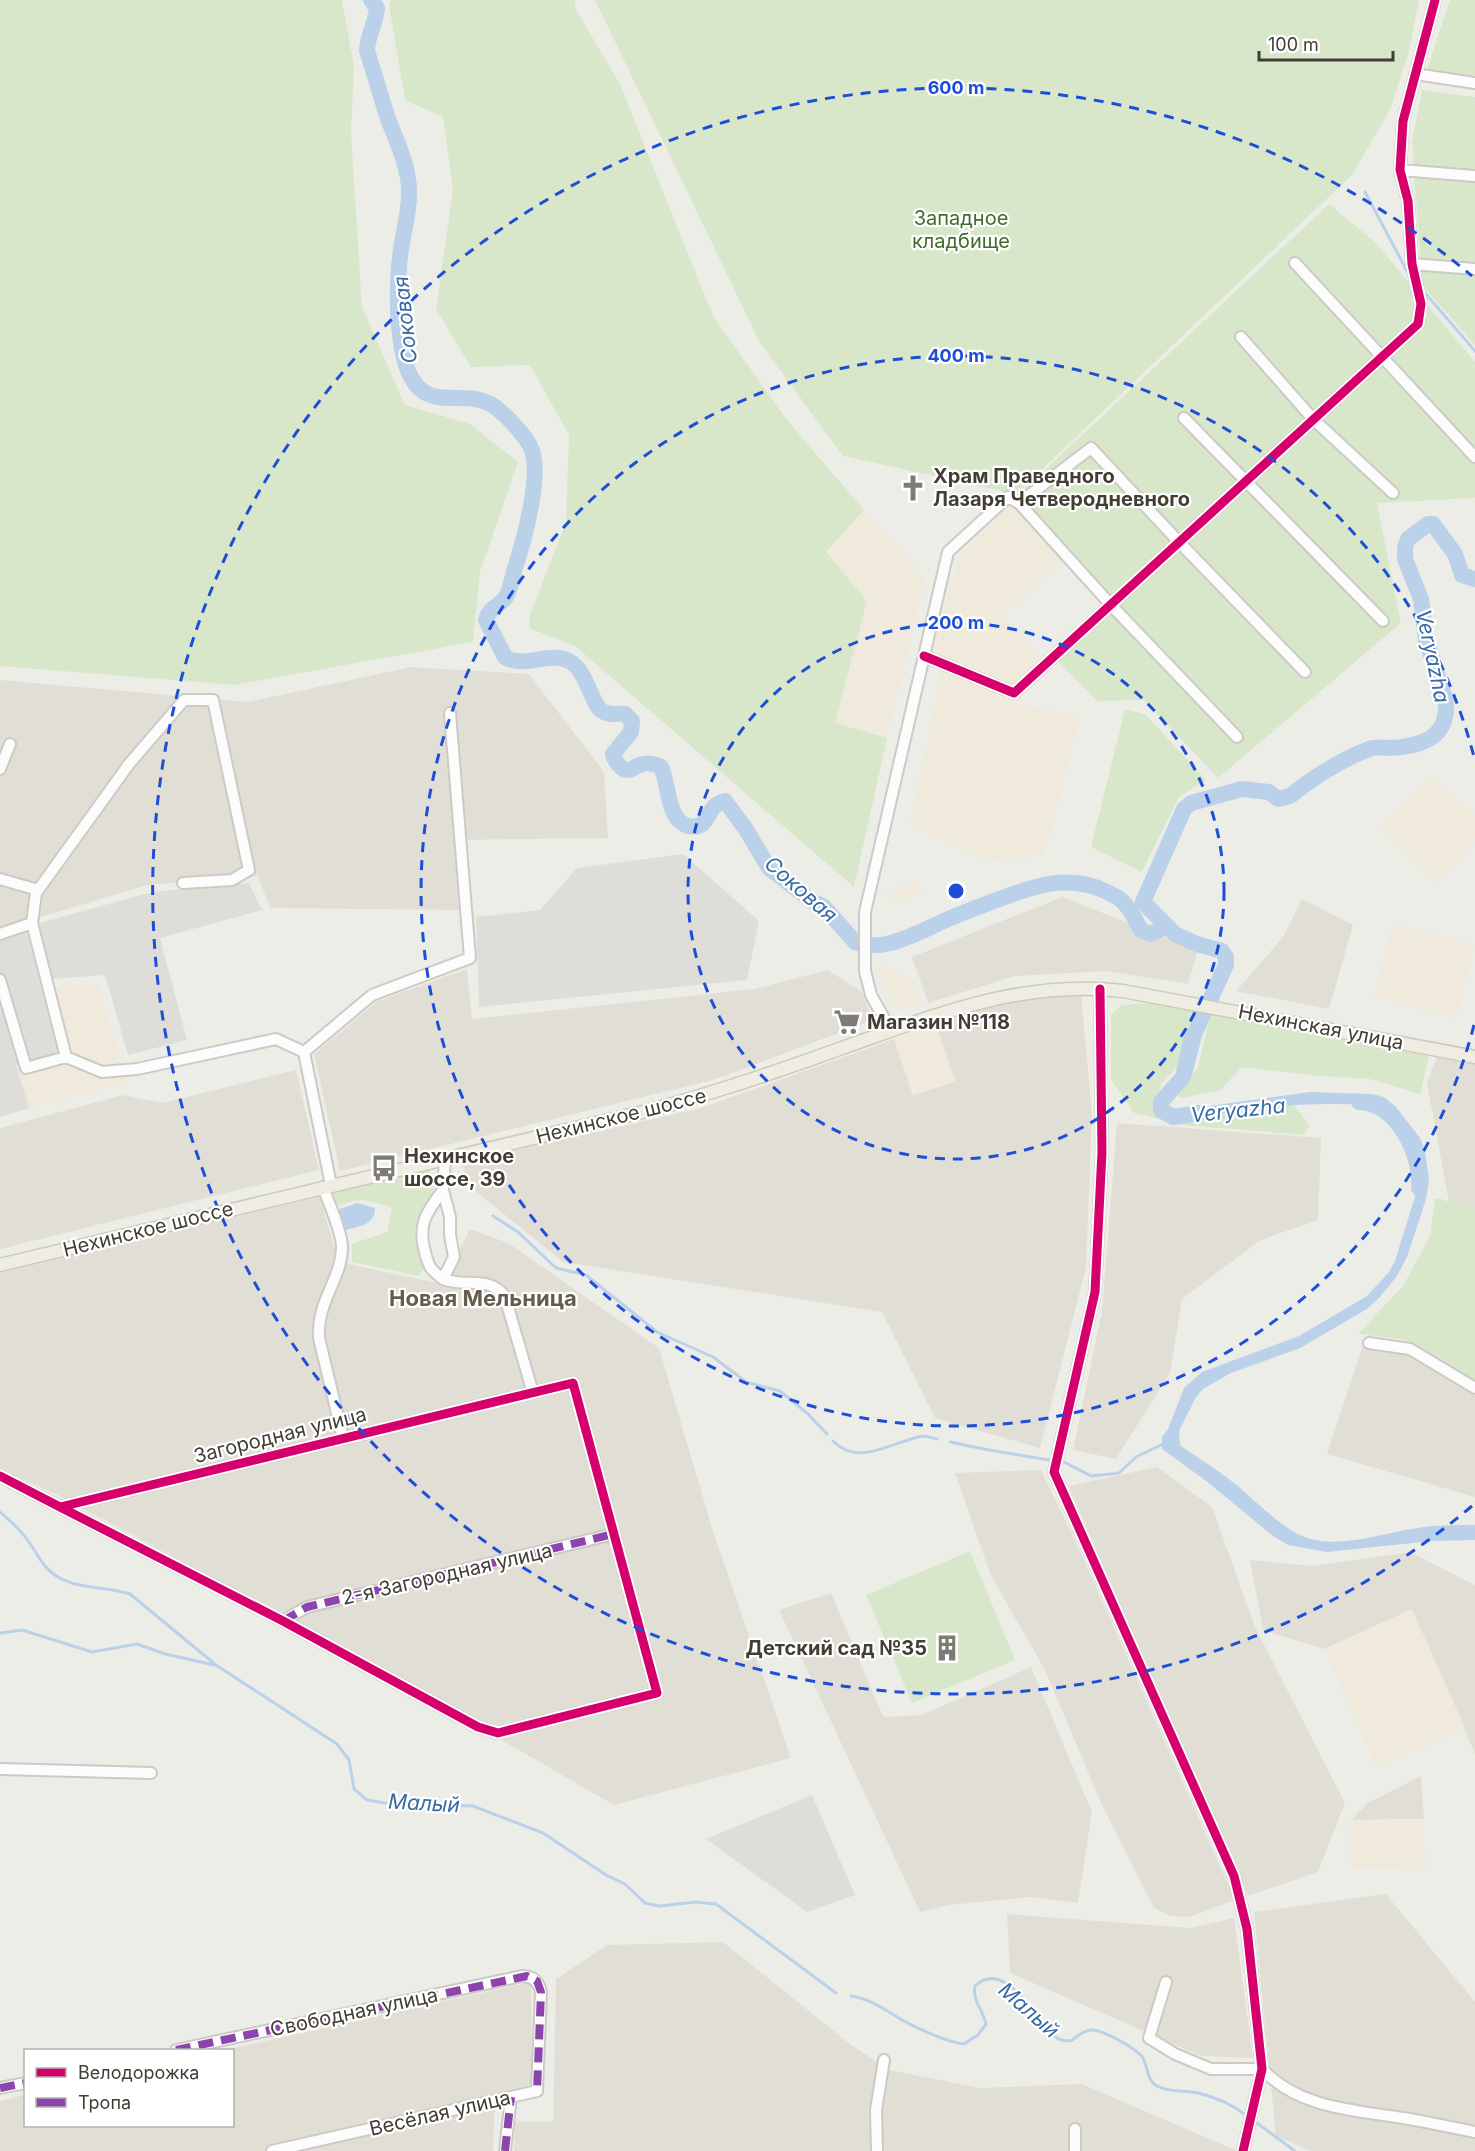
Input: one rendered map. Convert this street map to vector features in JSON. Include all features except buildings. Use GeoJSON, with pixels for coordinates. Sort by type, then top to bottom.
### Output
{"type":"FeatureCollection","features":[{"type":"Feature","properties":{"kind":"main road","name":"Нехинское шоссе"},"geometry":{"type":"LineString","coordinates":[[0,1265],[630,1115],[716,1092],[891,1031],[1011,994],[1050,989],[1100,989],[1167,999]]}},
{"type":"Feature","properties":{"kind":"main road","name":"Нехинская улица"},"geometry":{"type":"LineString","coordinates":[[1167,999],[1475,1057]]}},
{"type":"Feature","properties":{"kind":"street"},"geometry":{"type":"LineString","coordinates":[[924,656],[1014,693],[1418,324],[1421,304],[1412,264],[1408,201],[1400,170],[1403,121],[1435,0]]}},
{"type":"Feature","properties":{"kind":"street"},"geometry":{"type":"LineString","coordinates":[[1415,74],[1475,83]]}},
{"type":"Feature","properties":{"kind":"street"},"geometry":{"type":"LineString","coordinates":[[1400,170],[1475,176]]}},
{"type":"Feature","properties":{"kind":"street"},"geometry":{"type":"LineString","coordinates":[[1294,263],[1475,457]]}},
{"type":"Feature","properties":{"kind":"street"},"geometry":{"type":"LineString","coordinates":[[1412,264],[1475,269]]}},
{"type":"Feature","properties":{"kind":"street"},"geometry":{"type":"LineString","coordinates":[[1241,337],[1313,419],[1393,493]]}},
{"type":"Feature","properties":{"kind":"street"},"geometry":{"type":"LineString","coordinates":[[1184,418],[1383,621]]}},
{"type":"Feature","properties":{"kind":"street"},"geometry":{"type":"LineString","coordinates":[[1019,503],[1091,448],[1305,672]]}},
{"type":"Feature","properties":{"kind":"street"},"geometry":{"type":"LineString","coordinates":[[891,1031],[871,995],[865,971],[865,912],[948,552],[1008,497],[1019,503],[1110,604],[1236,737]]}},
{"type":"Feature","properties":{"kind":"street"},"geometry":{"type":"LineString","coordinates":[[66,1057],[32,923],[36,893],[129,764],[184,700],[213,700],[249,870],[232,880],[183,883]]}},
{"type":"Feature","properties":{"kind":"street"},"geometry":{"type":"LineString","coordinates":[[304,1052],[372,995],[470,958],[450,713]]}},
{"type":"Feature","properties":{"kind":"street"},"geometry":{"type":"LineString","coordinates":[[0,769],[10,744]]}},
{"type":"Feature","properties":{"kind":"street"},"geometry":{"type":"LineString","coordinates":[[0,879],[38,890]]}},
{"type":"Feature","properties":{"kind":"street"},"geometry":{"type":"LineString","coordinates":[[0,934],[32,923]]}},
{"type":"Feature","properties":{"kind":"street"},"geometry":{"type":"LineString","coordinates":[[0,980],[26,1068],[66,1057],[102,1072],[137,1069],[276,1039],[304,1052]]}},
{"type":"Feature","properties":{"kind":"street"},"geometry":{"type":"LineString","coordinates":[[1100,989],[1102,1152],[1095,1292],[1054,1472],[1234,1876],[1247,1929],[1263,2069],[1243,2151]]}},
{"type":"Feature","properties":{"kind":"street"},"geometry":{"type":"LineString","coordinates":[[304,1052],[327,1186],[342,1248],[318,1326],[343,1438]]}},
{"type":"Feature","properties":{"kind":"street"},"geometry":{"type":"LineString","coordinates":[[443,1279],[454,1257],[450,1217],[443,1190],[445,1158]]}},
{"type":"Feature","properties":{"kind":"street"},"geometry":{"type":"LineString","coordinates":[[443,1190],[426,1217],[421,1236],[429,1268],[443,1279],[455,1284],[490,1284],[500,1289],[505,1297],[533,1393]]}},
{"type":"Feature","properties":{"kind":"street"},"geometry":{"type":"LineString","coordinates":[[1369,1343],[1410,1349],[1475,1388]]}},
{"type":"Feature","properties":{"kind":"street","name":"Загородная улица"},"geometry":{"type":"LineString","coordinates":[[60,1507],[573,1383],[614,1534]]}},
{"type":"Feature","properties":{"kind":"street"},"geometry":{"type":"LineString","coordinates":[[0,1476],[283,1621],[478,1727],[498,1733],[657,1693],[614,1534]]}},
{"type":"Feature","properties":{"kind":"street","name":"2-я Загородная улица"},"geometry":{"type":"LineString","coordinates":[[283,1621],[307,1607],[614,1534]]}},
{"type":"Feature","properties":{"kind":"street"},"geometry":{"type":"LineString","coordinates":[[0,1769],[151,1773]]}},
{"type":"Feature","properties":{"kind":"street","name":"Свободная улица"},"geometry":{"type":"LineString","coordinates":[[181,2049],[522,1976],[532,1977],[537,1981],[542,1992],[537,2091]]}},
{"type":"Feature","properties":{"kind":"street"},"geometry":{"type":"LineString","coordinates":[[1166,1982],[1149,2038],[1175,2054],[1211,2069],[1263,2069],[1274,2081],[1292,2092],[1322,2104],[1475,2132]]}},
{"type":"Feature","properties":{"kind":"street"},"geometry":{"type":"LineString","coordinates":[[877,2151],[876,2110],[884,2060]]}},
{"type":"Feature","properties":{"kind":"street"},"geometry":{"type":"LineString","coordinates":[[0,2088],[24,2083]]}},
{"type":"Feature","properties":{"kind":"street","name":"Весёлая улица"},"geometry":{"type":"LineString","coordinates":[[272,2151],[537,2091]]}},
{"type":"Feature","properties":{"kind":"street"},"geometry":{"type":"LineString","coordinates":[[505,2151],[510,2097]]}},
{"type":"Feature","properties":{"kind":"street"},"geometry":{"type":"LineString","coordinates":[[1075,2129],[1075,2151]]}},
{"type":"Feature","properties":{"kind":"shaded area"},"geometry":{"type":"Polygon","coordinates":[[[1012,502],[1068,558],[1002,616],[1044,660],[1013,689],[930,654],[961,552],[1012,502]]]}},
{"type":"Feature","properties":{"kind":"shaded area"},"geometry":{"type":"Polygon","coordinates":[[[864,510],[925,579],[887,738],[835,724],[867,601],[826,552],[864,510]]]}},
{"type":"Feature","properties":{"kind":"shaded area"},"geometry":{"type":"Polygon","coordinates":[[[411,667],[529,674],[604,772],[608,838],[455,840],[459,910],[270,908],[258,876],[148,885],[0,929],[0,680],[248,702],[411,667]]]}},
{"type":"Feature","properties":{"kind":"shaded area"},"geometry":{"type":"Polygon","coordinates":[[[942,667],[1020,705],[1081,715],[1044,856],[988,861],[910,826],[942,667]]]}},
{"type":"Feature","properties":{"kind":"shaded area"},"geometry":{"type":"Polygon","coordinates":[[[1432,775],[1475,816],[1475,841],[1435,883],[1379,829],[1432,775]]]}},
{"type":"Feature","properties":{"kind":"shaded area"},"geometry":{"type":"Polygon","coordinates":[[[683,854],[759,921],[747,980],[479,1007],[476,917],[540,910],[577,868],[683,854]]]}},
{"type":"Feature","properties":{"kind":"shaded area"},"geometry":{"type":"Polygon","coordinates":[[[917,878],[923,890],[891,906],[885,895],[917,878]]]}},
{"type":"Feature","properties":{"kind":"shaded area"},"geometry":{"type":"Polygon","coordinates":[[[249,883],[262,910],[160,938],[187,1040],[128,1055],[105,975],[51,979],[36,924],[152,892],[249,883]]]}},
{"type":"Feature","properties":{"kind":"shaded area"},"geometry":{"type":"Polygon","coordinates":[[[1062,897],[1198,950],[1188,984],[1106,971],[1015,976],[928,1003],[912,957],[1062,897]]]}},
{"type":"Feature","properties":{"kind":"shaded area"},"geometry":{"type":"Polygon","coordinates":[[[1302,899],[1353,925],[1329,1009],[1236,991],[1283,937],[1302,899]]]}},
{"type":"Feature","properties":{"kind":"shaded area"},"geometry":{"type":"Polygon","coordinates":[[[1393,924],[1475,945],[1457,1018],[1374,997],[1393,924]]]}},
{"type":"Feature","properties":{"kind":"shaded area"},"geometry":{"type":"Polygon","coordinates":[[[26,930],[59,1054],[16,1065],[29,1108],[0,1117],[0,940],[26,930]]]}},
{"type":"Feature","properties":{"kind":"shaded area"},"geometry":{"type":"Polygon","coordinates":[[[886,965],[908,976],[921,1001],[896,1010],[877,969],[886,965]]]}},
{"type":"Feature","properties":{"kind":"shaded area"},"geometry":{"type":"Polygon","coordinates":[[[467,969],[472,1019],[754,989],[828,970],[862,992],[873,1020],[713,1080],[340,1171],[314,1054],[378,1001],[467,969]]]}},
{"type":"Feature","properties":{"kind":"shaded area"},"geometry":{"type":"Polygon","coordinates":[[[98,984],[127,1082],[29,1108],[16,1065],[59,1053],[42,989],[98,984]]]}},
{"type":"Feature","properties":{"kind":"shaded area"},"geometry":{"type":"Polygon","coordinates":[[[1081,994],[1092,1115],[1086,1267],[1040,1448],[935,1418],[882,1312],[563,1262],[472,1188],[461,1162],[698,1109],[894,1039],[913,1095],[955,1081],[936,1025],[1011,1000],[1081,994]]]}},
{"type":"Feature","properties":{"kind":"shaded area"},"geometry":{"type":"Polygon","coordinates":[[[936,1025],[955,1082],[913,1095],[894,1039],[936,1025]]]}},
{"type":"Feature","properties":{"kind":"shaded area"},"geometry":{"type":"Polygon","coordinates":[[[1438,1055],[1475,1062],[1475,1208],[1449,1202],[1427,1083],[1438,1055]]]}},
{"type":"Feature","properties":{"kind":"shaded area"},"geometry":{"type":"Polygon","coordinates":[[[296,1070],[319,1170],[0,1249],[0,1128],[123,1095],[162,1103],[296,1070]]]}},
{"type":"Feature","properties":{"kind":"shaded area"},"geometry":{"type":"Polygon","coordinates":[[[1117,1123],[1321,1138],[1318,1220],[1261,1240],[1182,1299],[1170,1373],[1116,1459],[1073,1450],[1102,1312],[1117,1123]]]}},
{"type":"Feature","properties":{"kind":"shaded area"},"geometry":{"type":"Polygon","coordinates":[[[320,1197],[336,1253],[348,1264],[443,1284],[470,1229],[508,1243],[659,1348],[712,1528],[791,1758],[614,1805],[309,1629],[58,1495],[0,1469],[0,1273],[320,1197]]]}},
{"type":"Feature","properties":{"kind":"shaded area"},"geometry":{"type":"Polygon","coordinates":[[[1363,1346],[1404,1353],[1475,1396],[1475,1497],[1327,1454],[1363,1346]]]}},
{"type":"Feature","properties":{"kind":"shaded area"},"geometry":{"type":"Polygon","coordinates":[[[1157,1467],[1212,1507],[1255,1627],[1345,1803],[1318,1872],[1248,1896],[1069,1486],[1157,1467]]]}},
{"type":"Feature","properties":{"kind":"shaded area"},"geometry":{"type":"Polygon","coordinates":[[[1041,1470],[1080,1551],[1235,1900],[1189,1917],[1170,1916],[1154,1908],[1101,1803],[1045,1670],[991,1576],[955,1473],[1041,1470]]]}},
{"type":"Feature","properties":{"kind":"shaded area"},"geometry":{"type":"Polygon","coordinates":[[[1410,1552],[1475,1585],[1475,1754],[1412,1610],[1324,1649],[1263,1630],[1250,1560],[1313,1566],[1410,1552]]]}},
{"type":"Feature","properties":{"kind":"shaded area"},"geometry":{"type":"Polygon","coordinates":[[[831,1593],[883,1717],[922,1715],[1031,1667],[1092,1812],[1078,1903],[1030,1897],[949,1905],[920,1912],[779,1610],[831,1593]]]}},
{"type":"Feature","properties":{"kind":"shaded area"},"geometry":{"type":"Polygon","coordinates":[[[1412,1609],[1465,1728],[1377,1767],[1324,1649],[1412,1609]]]}},
{"type":"Feature","properties":{"kind":"shaded area"},"geometry":{"type":"Polygon","coordinates":[[[1421,1776],[1424,1819],[1351,1820],[1368,1803],[1421,1776]]]}},
{"type":"Feature","properties":{"kind":"shaded area"},"geometry":{"type":"Polygon","coordinates":[[[812,1795],[855,1895],[807,1912],[706,1839],[812,1795]]]}},
{"type":"Feature","properties":{"kind":"shaded area"},"geometry":{"type":"Polygon","coordinates":[[[1424,1819],[1425,1869],[1351,1868],[1351,1820],[1424,1819]]]}},
{"type":"Feature","properties":{"kind":"shaded area"},"geometry":{"type":"Polygon","coordinates":[[[1386,1894],[1475,2002],[1475,2151],[1311,2151],[1276,2136],[1254,1912],[1386,1894]]]}},
{"type":"Feature","properties":{"kind":"shaded area"},"geometry":{"type":"Polygon","coordinates":[[[1007,1914],[1191,1928],[1234,1918],[1253,2058],[1201,2056],[1010,1973],[1007,1914]]]}},
{"type":"Feature","properties":{"kind":"shaded area"},"geometry":{"type":"Polygon","coordinates":[[[723,1942],[850,2044],[889,2070],[980,2088],[1082,2084],[1237,2151],[514,2151],[515,2121],[553,2122],[556,1979],[607,1945],[723,1942]]]}},
{"type":"Feature","properties":{"kind":"shaded area"},"geometry":{"type":"Polygon","coordinates":[[[531,1982],[532,2085],[495,2094],[493,2151],[0,2151],[0,2101],[24,2095],[24,2127],[234,2127],[234,2049],[230,2049],[531,1982]]]}},
{"type":"Feature","properties":{"kind":"green space"},"geometry":{"type":"Polygon","coordinates":[[[0,0],[342,0],[354,66],[351,133],[362,307],[405,405],[470,424],[518,462],[480,572],[473,642],[234,685],[0,666],[0,0]]]}},
{"type":"Feature","properties":{"kind":"green space"},"geometry":{"type":"Polygon","coordinates":[[[391,0],[575,0],[575,8],[620,84],[714,318],[787,420],[864,510],[826,552],[867,601],[835,723],[887,738],[854,887],[575,646],[529,628],[530,615],[566,522],[569,435],[530,365],[471,367],[436,309],[453,190],[443,117],[405,100],[389,6],[391,0]]]}},
{"type":"Feature","properties":{"kind":"green space","name":"Западное кладбище"},"geometry":{"type":"Polygon","coordinates":[[[595,0],[1419,0],[1409,51],[1390,110],[1352,175],[1016,494],[843,456],[760,343],[595,0]]]}},
{"type":"Feature","properties":{"kind":"green space"},"geometry":{"type":"Polygon","coordinates":[[[1450,0],[1475,0],[1475,76],[1427,70],[1450,0]]]}},
{"type":"Feature","properties":{"kind":"green space"},"geometry":{"type":"Polygon","coordinates":[[[1422,90],[1475,97],[1475,345],[1422,285],[1412,141],[1422,90]]]}},
{"type":"Feature","properties":{"kind":"green space"},"geometry":{"type":"Polygon","coordinates":[[[1329,204],[1375,242],[1475,362],[1475,498],[1377,503],[1401,623],[1218,778],[1144,700],[1098,701],[1056,660],[1117,603],[1019,494],[1329,204]]]}},
{"type":"Feature","properties":{"kind":"green space"},"geometry":{"type":"Polygon","coordinates":[[[1125,709],[1145,714],[1206,780],[1179,797],[1142,872],[1091,847],[1125,709]]]}},
{"type":"Feature","properties":{"kind":"green space"},"geometry":{"type":"Polygon","coordinates":[[[1155,1002],[1194,1009],[1183,1061],[1161,1084],[1157,1103],[1179,1114],[1293,1104],[1309,1125],[1304,1135],[1183,1125],[1134,1113],[1111,1079],[1111,1015],[1121,1005],[1155,1002]]]}},
{"type":"Feature","properties":{"kind":"green space"},"geometry":{"type":"Polygon","coordinates":[[[1210,1015],[1429,1056],[1420,1094],[1370,1079],[1242,1067],[1219,1091],[1181,1098],[1176,1092],[1198,1068],[1210,1015]]]}},
{"type":"Feature","properties":{"kind":"green space"},"geometry":{"type":"Polygon","coordinates":[[[423,1169],[430,1171],[434,1187],[415,1237],[425,1267],[418,1276],[352,1262],[352,1244],[387,1232],[392,1207],[359,1199],[337,1206],[333,1192],[423,1169]]]}},
{"type":"Feature","properties":{"kind":"green space"},"geometry":{"type":"Polygon","coordinates":[[[1435,1198],[1475,1208],[1475,1381],[1401,1339],[1358,1334],[1403,1286],[1430,1236],[1435,1198]]]}},
{"type":"Feature","properties":{"kind":"green space"},"geometry":{"type":"Polygon","coordinates":[[[970,1551],[1015,1660],[912,1703],[866,1595],[970,1551]]]}},
{"type":"Feature","properties":{"kind":"water"},"geometry":{"type":"Polygon","coordinates":[[[1197,1019],[1206,1021],[1192,1075],[1170,1099],[1169,1105],[1173,1109],[1180,1110],[1310,1092],[1372,1094],[1384,1097],[1396,1107],[1420,1138],[1425,1151],[1429,1180],[1426,1199],[1407,1257],[1397,1276],[1379,1298],[1367,1309],[1300,1348],[1231,1373],[1203,1389],[1196,1397],[1179,1431],[1180,1445],[1217,1470],[1279,1522],[1315,1540],[1339,1542],[1427,1527],[1475,1525],[1475,1540],[1432,1541],[1327,1552],[1288,1545],[1273,1536],[1205,1480],[1162,1449],[1162,1437],[1168,1429],[1184,1388],[1202,1372],[1299,1336],[1367,1296],[1389,1272],[1395,1261],[1417,1190],[1418,1165],[1410,1145],[1396,1122],[1383,1108],[1372,1105],[1314,1104],[1192,1116],[1175,1115],[1167,1111],[1163,1098],[1183,1076],[1197,1019]]]}},
{"type":"Feature","properties":{"kind":"water"},"geometry":{"type":"Polygon","coordinates":[[[357,1203],[375,1208],[374,1214],[366,1224],[347,1230],[340,1226],[337,1215],[340,1209],[357,1203]]]}},
{"type":"Feature","properties":{"kind":"waterway","name":"Соковая"},"geometry":{"type":"LineString","coordinates":[[371,0],[377,8],[367,51],[404,161],[409,189],[398,288],[400,337],[406,365],[413,381],[422,391],[432,396],[467,398],[495,407],[523,435],[534,457],[535,472],[531,508],[510,588],[504,600],[492,609],[486,620],[505,657],[520,661],[562,658],[575,665],[602,711],[611,714],[625,714],[632,721],[631,732],[613,754],[620,767],[625,770],[649,764],[661,767],[672,809],[681,823],[688,826],[702,824],[713,808],[725,801],[745,828],[769,868],[812,901],[824,907],[855,942],[878,945],[902,940],[1008,896],[1035,887],[1063,883],[1091,886],[1118,897],[1133,914],[1141,930],[1150,934],[1166,927]]}},
{"type":"Feature","properties":{"kind":"waterway"},"geometry":{"type":"LineString","coordinates":[[1365,192],[1408,273]]}},
{"type":"Feature","properties":{"kind":"waterway"},"geometry":{"type":"LineString","coordinates":[[1425,293],[1475,351]]}},
{"type":"Feature","properties":{"kind":"waterway","name":"Veryazha"},"geometry":{"type":"LineString","coordinates":[[1199,1113],[1173,1117],[1161,1110],[1161,1102],[1183,1077],[1191,1041],[1226,965],[1226,957],[1222,951],[1197,944],[1175,934],[1143,902],[1184,809],[1191,803],[1242,789],[1269,792],[1278,799],[1290,796],[1308,782],[1358,753],[1373,748],[1398,748],[1412,745],[1436,734],[1444,721],[1446,701],[1426,640],[1421,599],[1405,559],[1408,539],[1428,524],[1433,524],[1455,554],[1462,575],[1475,579]]}},
{"type":"Feature","properties":{"kind":"waterway","name":"Veryazha"},"geometry":{"type":"LineString","coordinates":[[1359,1102],[1385,1111],[1404,1133],[1416,1161],[1419,1188]]}},
{"type":"Feature","properties":{"kind":"waterway"},"geometry":{"type":"LineString","coordinates":[[493,1216],[518,1232],[556,1268],[586,1275],[657,1332],[713,1357],[746,1382],[780,1391],[808,1414],[827,1434]]}},
{"type":"Feature","properties":{"kind":"waterway"},"geometry":{"type":"LineString","coordinates":[[833,1441],[843,1449],[865,1453],[923,1436],[937,1439]]}},
{"type":"Feature","properties":{"kind":"waterway"},"geometry":{"type":"LineString","coordinates":[[950,1442],[1049,1460]]}},
{"type":"Feature","properties":{"kind":"waterway"},"geometry":{"type":"LineString","coordinates":[[1064,1462],[1091,1476],[1119,1473],[1136,1457],[1163,1444]]}},
{"type":"Feature","properties":{"kind":"waterway","name":"Малый"},"geometry":{"type":"LineString","coordinates":[[0,1512],[20,1531],[52,1573],[76,1584],[130,1594],[216,1665],[337,1744],[349,1760],[354,1789],[367,1800],[391,1804],[473,1806],[543,1833],[606,1875],[625,1884],[645,1903],[659,1906],[696,1902],[716,1904],[836,1993]]}},
{"type":"Feature","properties":{"kind":"waterway"},"geometry":{"type":"LineString","coordinates":[[0,1633],[22,1630],[92,1652],[137,1644],[165,1654],[214,1665]]}},
{"type":"Feature","properties":{"kind":"waterway","name":"Малый"},"geometry":{"type":"LineString","coordinates":[[851,1996],[871,2002],[933,2035],[964,2044],[978,2035],[986,2024],[976,2000],[975,1986],[987,1979],[998,1980],[1010,1986],[1049,2031],[1059,2039],[1071,2041],[1088,2030],[1103,2033],[1119,2040],[1139,2054],[1145,2062],[1151,2081],[1157,2086],[1167,2090],[1210,2096],[1244,2114]]}},
{"type":"Feature","properties":{"kind":"waterway","name":"Малый"},"geometry":{"type":"LineString","coordinates":[[1257,2123],[1295,2151]]}},
{"type":"Feature","properties":{"kind":"marked path"},"geometry":{"type":"LineString","coordinates":[[283,1621],[307,1607],[614,1534]]}},
{"type":"Feature","properties":{"kind":"marked path"},"geometry":{"type":"LineString","coordinates":[[181,2049],[527,1976],[537,1981],[541,1992],[537,2091]]}},
{"type":"Feature","properties":{"kind":"marked path"},"geometry":{"type":"LineString","coordinates":[[0,2088],[24,2083]]}},
{"type":"Feature","properties":{"kind":"marked path"},"geometry":{"type":"LineString","coordinates":[[505,2151],[511,2097]]}},
{"type":"Feature","properties":{"kind":"cycle path"},"geometry":{"type":"LineString","coordinates":[[924,656],[1014,693],[1418,324],[1421,304],[1412,264],[1408,201],[1400,170],[1403,121],[1435,0]]}},
{"type":"Feature","properties":{"kind":"cycle path"},"geometry":{"type":"LineString","coordinates":[[1100,989],[1102,1152],[1095,1292],[1054,1472],[1234,1876],[1247,1929],[1262,2069],[1243,2151]]}},
{"type":"Feature","properties":{"kind":"cycle path"},"geometry":{"type":"LineString","coordinates":[[0,1476],[60,1507],[573,1383],[657,1693],[498,1733],[478,1727],[283,1621],[60,1507]]}},
{"type":"Feature","properties":{"kind":"place","name":"Храм Праведного Лазаря Четверодневного"},"geometry":{"type":"Point","coordinates":[913,488]}},
{"type":"Feature","properties":{"kind":"place","name":"Магазин №118"},"geometry":{"type":"Point","coordinates":[847,1022]}},
{"type":"Feature","properties":{"kind":"place","name":"Нехинское шоссе, 39"},"geometry":{"type":"Point","coordinates":[384,1168]}},
{"type":"Feature","properties":{"kind":"place","name":"Детский сад №35"},"geometry":{"type":"Point","coordinates":[947,1648]}},
{"type":"Feature","properties":{"kind":"district","name":"Новая Мельница"},"geometry":{"type":"Point","coordinates":[483,1298]}}]}
